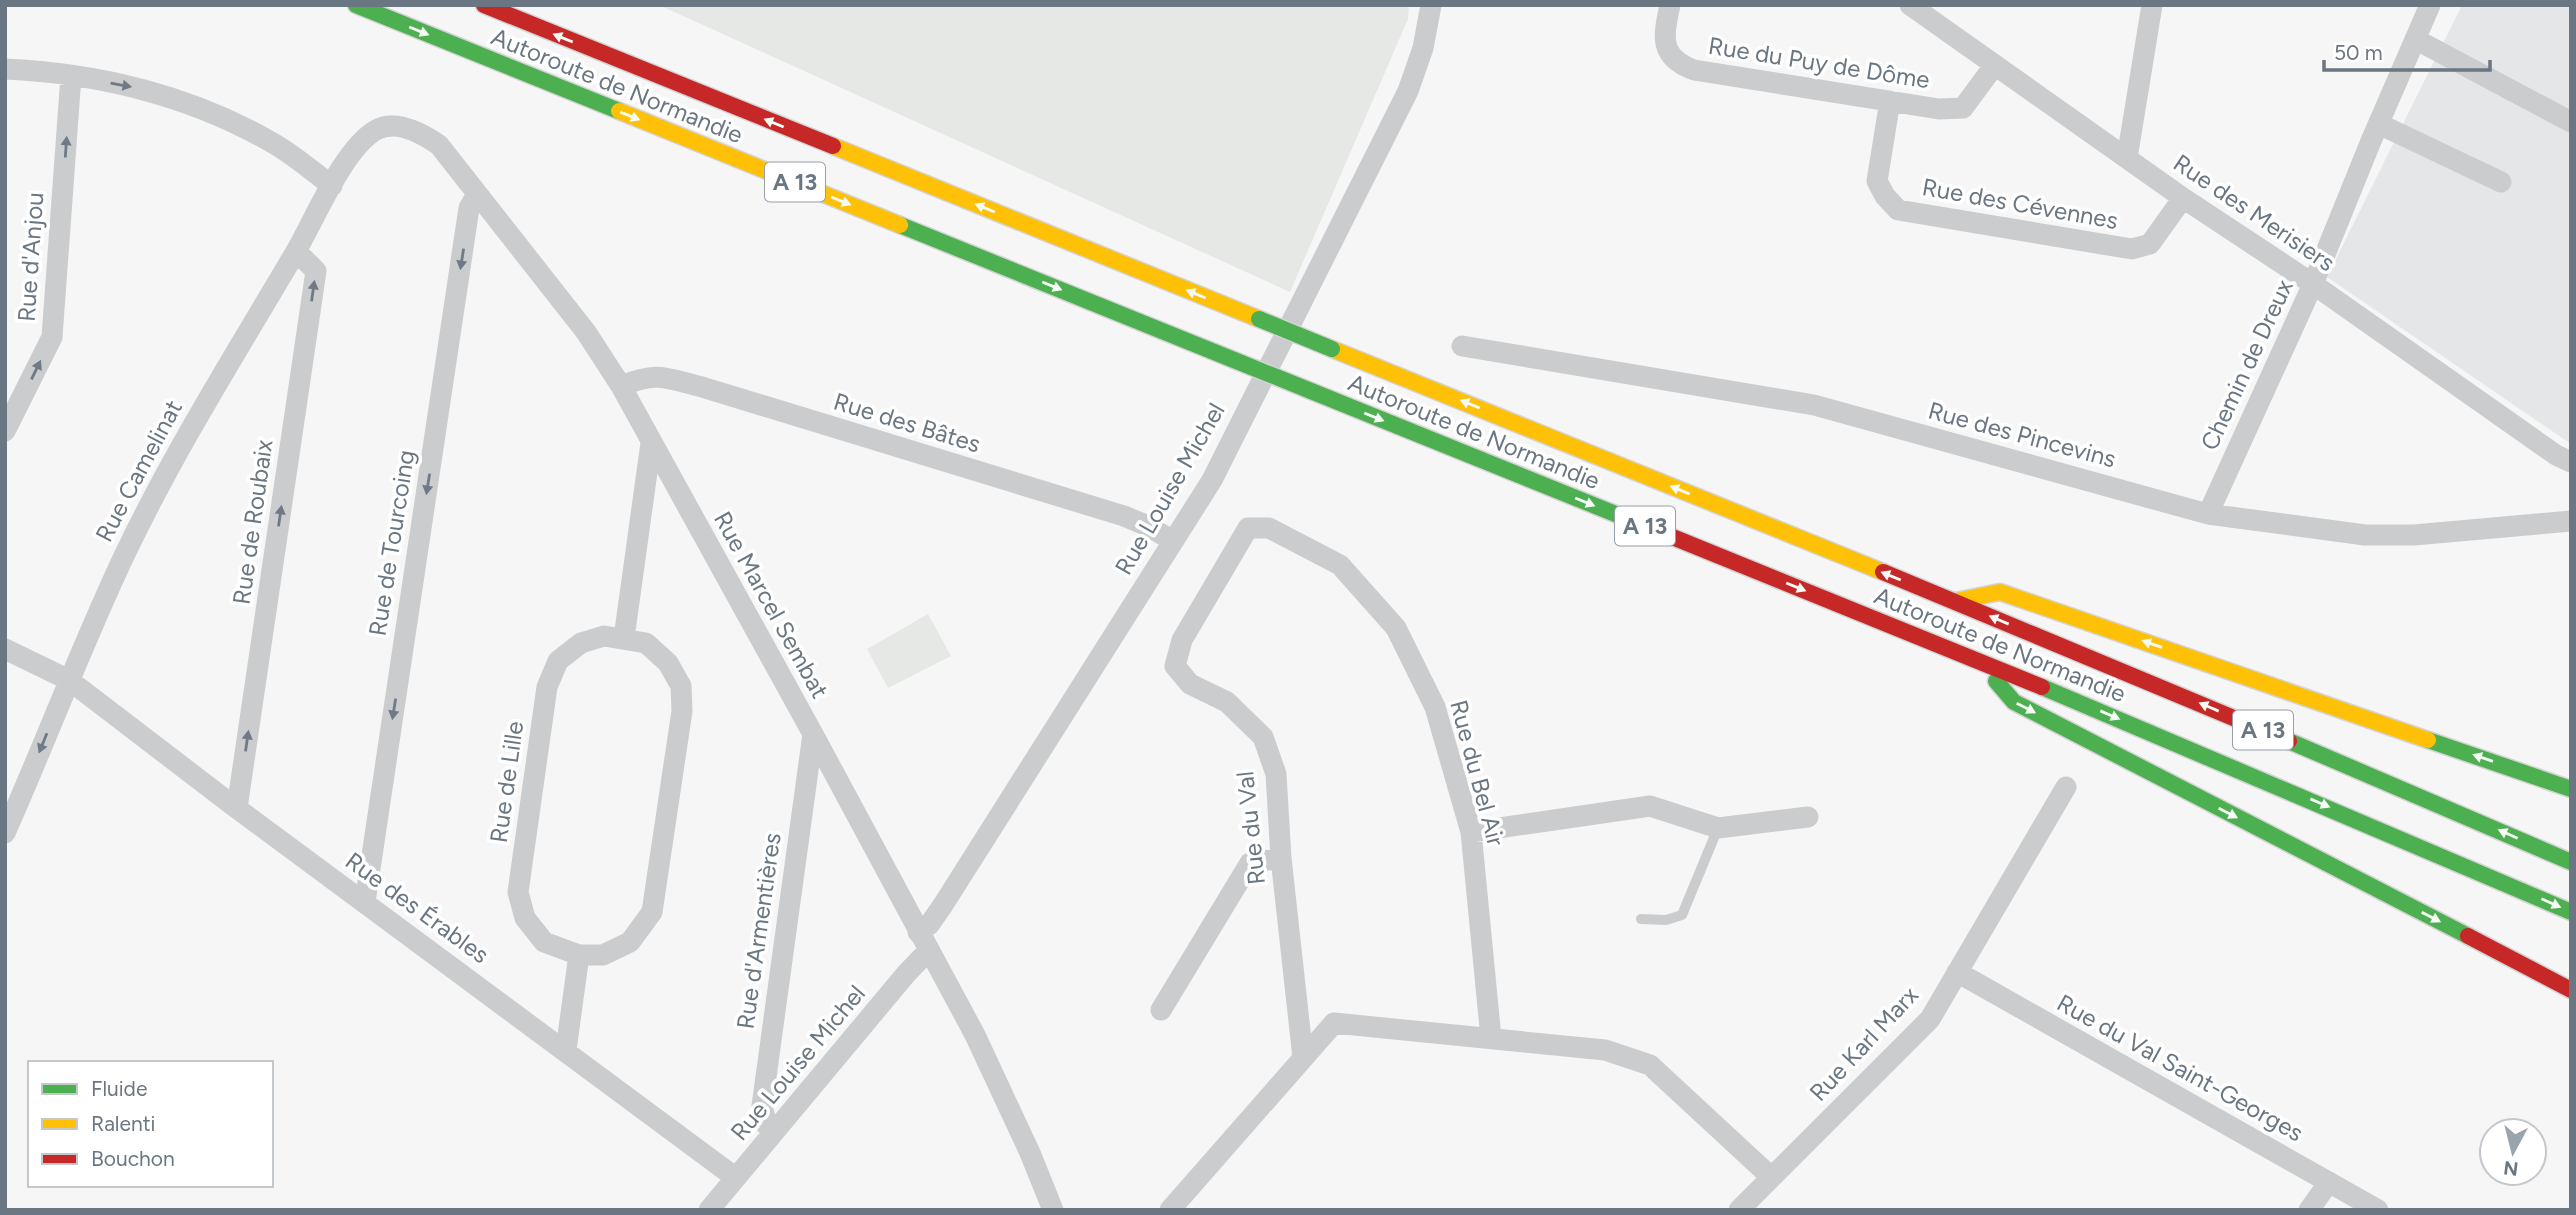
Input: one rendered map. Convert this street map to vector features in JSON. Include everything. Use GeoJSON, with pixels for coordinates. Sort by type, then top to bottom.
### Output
{"type":"FeatureCollection","features":[{"type":"Feature","properties":{"kind":"highway","name":"Autoroute de Normandie"},"geometry":{"type":"LineString","coordinates":[[356,5],[1979,660],[2405,838],[2571,912]]}},
{"type":"Feature","properties":{"kind":"highway","name":"Autoroute de Normandie"},"geometry":{"type":"LineString","coordinates":[[484,5],[1954,601],[2418,794],[2571,862]]}},
{"type":"Feature","properties":{"kind":"highway"},"geometry":{"type":"LineString","coordinates":[[1954,601],[2000,592],[2571,789]]}},
{"type":"Feature","properties":{"kind":"highway"},"geometry":{"type":"LineString","coordinates":[[1979,660],[2014,702],[2571,990]]}},
{"type":"Feature","properties":{"kind":"street","name":"Rue Louise Michel"},"geometry":{"type":"LineString","coordinates":[[918,932],[929,925],[943,905],[1212,480],[1408,91],[1423,48],[1431,5]]}},
{"type":"Feature","properties":{"kind":"street","name":"Rue du Puy de Dôme"},"geometry":{"type":"LineString","coordinates":[[1670,5],[1665,41],[1671,57],[1680,65],[1695,70],[1939,109],[1963,108],[1994,66]]}},
{"type":"Feature","properties":{"kind":"street","name":"Rue des Merisiers"},"geometry":{"type":"LineString","coordinates":[[1910,5],[2183,198],[2313,284],[2556,455],[2571,462]]}},
{"type":"Feature","properties":{"kind":"street"},"geometry":{"type":"LineString","coordinates":[[2127,158],[2152,5]]}},
{"type":"Feature","properties":{"kind":"street","name":"Chemin de Dreux"},"geometry":{"type":"LineString","coordinates":[[2208,514],[2313,284],[2430,5]]}},
{"type":"Feature","properties":{"kind":"street"},"geometry":{"type":"LineString","coordinates":[[2415,39],[2571,122]]}},
{"type":"Feature","properties":{"kind":"street"},"geometry":{"type":"LineString","coordinates":[[5,69],[71,76],[142,89],[204,108],[273,143],[332,186]]}},
{"type":"Feature","properties":{"kind":"street","name":"Rue d'Anjou"},"geometry":{"type":"LineString","coordinates":[[5,431],[52,337],[71,76]]}},
{"type":"Feature","properties":{"kind":"street","name":"Rue des Cévennes"},"geometry":{"type":"LineString","coordinates":[[1890,101],[1877,181],[1885,196],[1898,210],[2132,250],[2150,244],[2183,198]]}},
{"type":"Feature","properties":{"kind":"street"},"geometry":{"type":"LineString","coordinates":[[2379,124],[2501,182]]}},
{"type":"Feature","properties":{"kind":"street","name":"Rue Marcel Sembat"},"geometry":{"type":"LineString","coordinates":[[353,150],[377,129],[399,127],[422,134],[439,145],[586,332],[621,387],[813,734],[975,1035],[1030,1153],[1053,1210]]}},
{"type":"Feature","properties":{"kind":"street","name":"Rue Camelinat"},"geometry":{"type":"LineString","coordinates":[[5,833],[124,555],[209,394],[296,251],[353,150]]}},
{"type":"Feature","properties":{"kind":"street","name":"Rue de Tourcoing"},"geometry":{"type":"LineString","coordinates":[[365,902],[469,208],[477,194]]}},
{"type":"Feature","properties":{"kind":"street","name":"Rue de Roubaix"},"geometry":{"type":"LineString","coordinates":[[237,808],[316,271],[296,251]]}},
{"type":"Feature","properties":{"kind":"street","name":"Rue des Pincevins"},"geometry":{"type":"LineString","coordinates":[[1462,346],[1814,405],[2208,514],[2365,535],[2414,535],[2571,521]]}},
{"type":"Feature","properties":{"kind":"street","name":"Rue des Bâtes"},"geometry":{"type":"LineString","coordinates":[[621,387],[639,379],[656,376],[702,387],[1124,516],[1174,541]]}},
{"type":"Feature","properties":{"kind":"street"},"geometry":{"type":"LineString","coordinates":[[624,638],[650,443]]}},
{"type":"Feature","properties":{"kind":"street","name":"Rue du Bel Air"},"geometry":{"type":"LineString","coordinates":[[1248,528],[1269,528],[1340,565],[1396,628],[1435,706],[1471,832],[1491,1038]]}},
{"type":"Feature","properties":{"kind":"street","name":"Rue du Val"},"geometry":{"type":"LineString","coordinates":[[1248,528],[1182,640],[1175,666],[1190,684],[1227,702],[1262,737],[1276,774],[1281,858],[1303,1058]]}},
{"type":"Feature","properties":{"kind":"street","name":"Rue de Lille"},"geometry":{"type":"LineString","coordinates":[[604,636],[624,638],[646,643],[668,663],[681,686],[680,724],[652,912],[630,942],[603,955],[579,955],[544,942],[525,918],[518,892],[547,687],[558,661],[581,643],[604,636]]}},
{"type":"Feature","properties":{"kind":"street","name":"Rue des Érables"},"geometry":{"type":"LineString","coordinates":[[5,649],[69,680],[736,1178]]}},
{"type":"Feature","properties":{"kind":"street","name":"Rue d'Armentières"},"geometry":{"type":"LineString","coordinates":[[773,1133],[767,1126],[762,1106],[813,734]]}},
{"type":"Feature","properties":{"kind":"street","name":"Rue Karl Marx"},"geometry":{"type":"LineString","coordinates":[[1739,1210],[1930,1019],[2066,787]]}},
{"type":"Feature","properties":{"kind":"street"},"geometry":{"type":"LineString","coordinates":[[1471,832],[1650,806],[1718,828],[1808,817]]}},
{"type":"Feature","properties":{"kind":"street"},"geometry":{"type":"LineString","coordinates":[[1161,1010],[1250,863],[1281,858]]}},
{"type":"Feature","properties":{"kind":"street","name":"Rue Louise Michel"},"geometry":{"type":"LineString","coordinates":[[709,1210],[928,951]]}},
{"type":"Feature","properties":{"kind":"street"},"geometry":{"type":"LineString","coordinates":[[566,1050],[579,955]]}},
{"type":"Feature","properties":{"kind":"street","name":"Rue du Val Saint-Georges"},"geometry":{"type":"LineString","coordinates":[[1957,972],[2378,1210]]}},
{"type":"Feature","properties":{"kind":"street"},"geometry":{"type":"LineString","coordinates":[[1170,1210],[1334,1023],[1605,1050],[1650,1065],[1771,1177]]}},
{"type":"Feature","properties":{"kind":"street"},"geometry":{"type":"LineString","coordinates":[[2309,1210],[2329,1182]]}},
{"type":"Feature","properties":{"kind":"lane"},"geometry":{"type":"LineString","coordinates":[[1641,919],[1667,920],[1682,915],[1718,828]]}},
{"type":"Feature","properties":{"kind":"shaded area"},"geometry":{"type":"Polygon","coordinates":[[[659,5],[1409,5],[1408,19],[1290,292],[659,5]]]}},
{"type":"Feature","properties":{"kind":"shaded area"},"geometry":{"type":"Polygon","coordinates":[[[2462,5],[2571,5],[2571,444],[2327,277],[2462,5]]]}},
{"type":"Feature","properties":{"kind":"shaded area"},"geometry":{"type":"Polygon","coordinates":[[[928,614],[951,656],[888,688],[867,649],[928,614]]]}},
{"type":"Feature","properties":{"kind":"traffic: fast"},"geometry":{"type":"LineString","coordinates":[[356,5],[619,111]]}},
{"type":"Feature","properties":{"kind":"traffic: fast"},"geometry":{"type":"LineString","coordinates":[[900,225],[1234,360]]}},
{"type":"Feature","properties":{"kind":"traffic: fast"},"geometry":{"type":"LineString","coordinates":[[1259,319],[1332,349]]}},
{"type":"Feature","properties":{"kind":"traffic: fast"},"geometry":{"type":"LineString","coordinates":[[1234,360],[1311,391]]}},
{"type":"Feature","properties":{"kind":"traffic: fast"},"geometry":{"type":"LineString","coordinates":[[1311,391],[1670,536]]}},
{"type":"Feature","properties":{"kind":"traffic: fast"},"geometry":{"type":"LineString","coordinates":[[1996,681],[2014,702],[2468,936]]}},
{"type":"Feature","properties":{"kind":"traffic: fast"},"geometry":{"type":"LineString","coordinates":[[2042,687],[2571,912]]}},
{"type":"Feature","properties":{"kind":"traffic: fast"},"geometry":{"type":"LineString","coordinates":[[2428,740],[2571,789]]}},
{"type":"Feature","properties":{"kind":"traffic: fast"},"geometry":{"type":"LineString","coordinates":[[2289,741],[2571,862]]}},
{"type":"Feature","properties":{"kind":"traffic: slow"},"geometry":{"type":"LineString","coordinates":[[619,111],[900,225]]}},
{"type":"Feature","properties":{"kind":"traffic: slow"},"geometry":{"type":"LineString","coordinates":[[833,146],[1259,319]]}},
{"type":"Feature","properties":{"kind":"traffic: slow"},"geometry":{"type":"LineString","coordinates":[[1332,349],[1883,572]]}},
{"type":"Feature","properties":{"kind":"traffic: slow"},"geometry":{"type":"LineString","coordinates":[[1956,601],[2000,592],[2428,740]]}},
{"type":"Feature","properties":{"kind":"traffic: jam"},"geometry":{"type":"LineString","coordinates":[[484,5],[833,146]]}},
{"type":"Feature","properties":{"kind":"traffic: jam"},"geometry":{"type":"LineString","coordinates":[[1670,536],[2042,687]]}},
{"type":"Feature","properties":{"kind":"traffic: jam"},"geometry":{"type":"LineString","coordinates":[[1883,572],[2289,741]]}},
{"type":"Feature","properties":{"kind":"traffic: jam"},"geometry":{"type":"LineString","coordinates":[[2468,936],[2571,990]]}}]}
